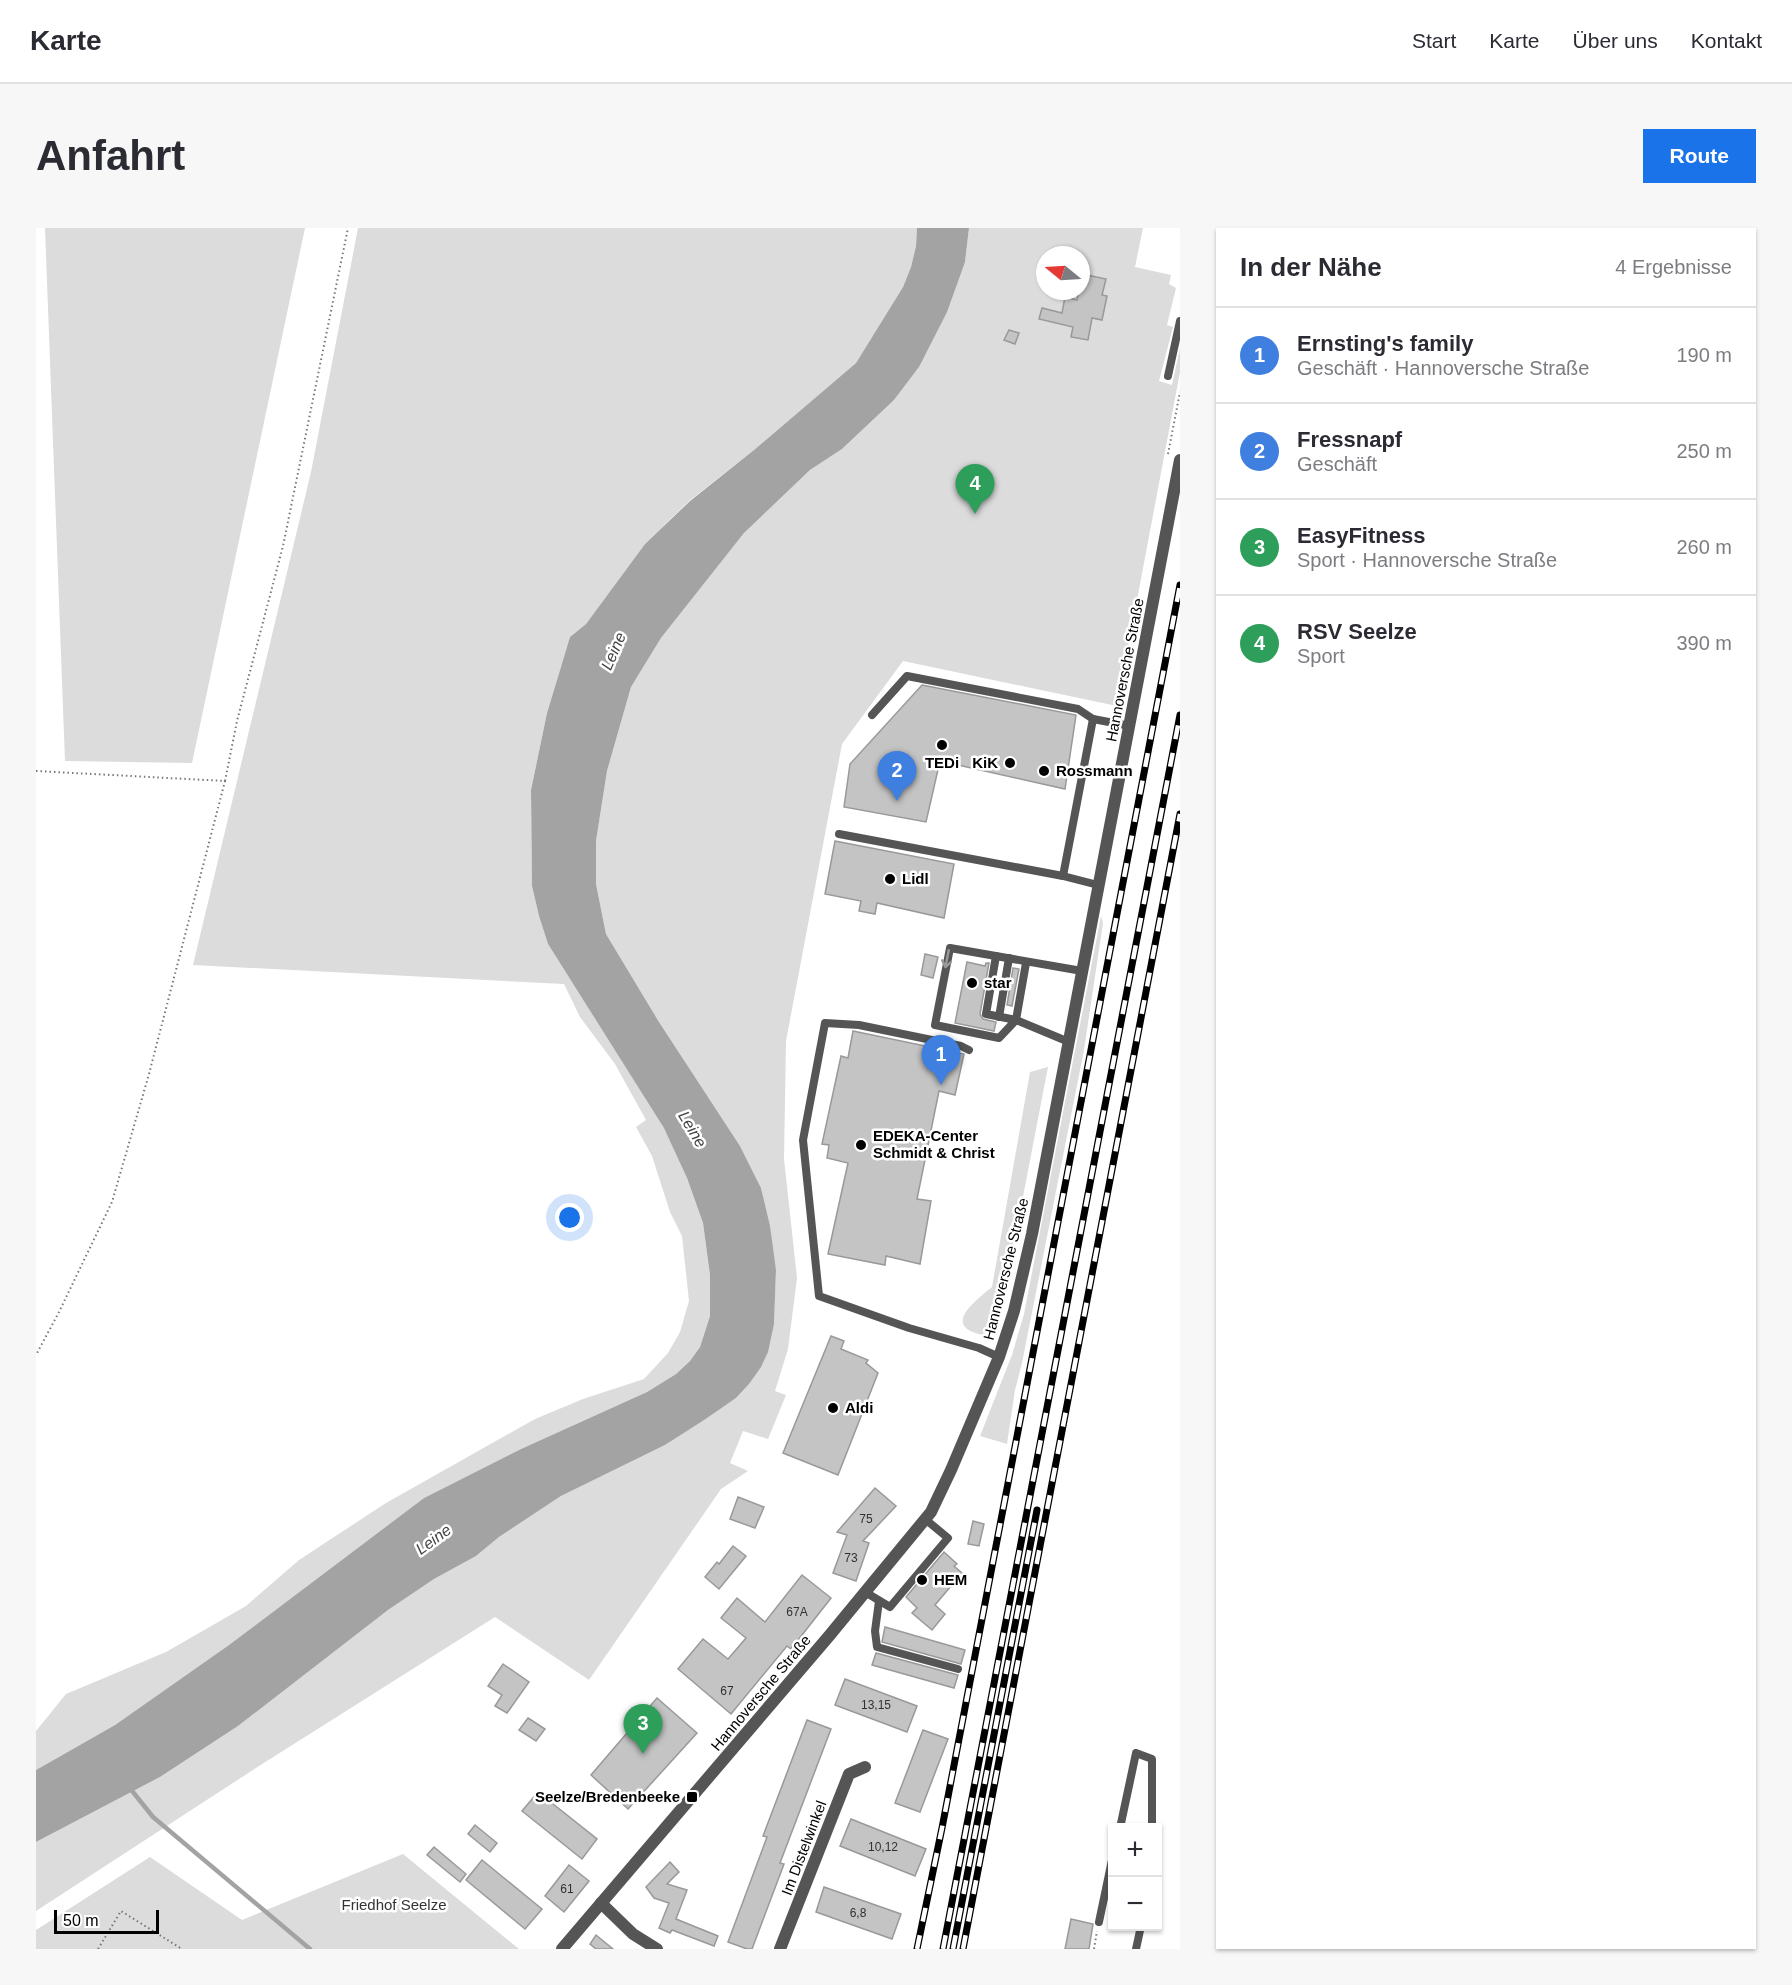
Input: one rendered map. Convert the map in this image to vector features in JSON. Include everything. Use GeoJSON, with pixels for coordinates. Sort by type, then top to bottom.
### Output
{"type":"FeatureCollection","features":[{"type":"Feature","properties":{"kind":"street","name":"Hannoversche Straße"},"geometry":{"type":"LineString","coordinates":[[562,1949],[926,1519],[941,1492],[999,1356],[1014,1311],[1032,1233],[1180,460]]}},
{"type":"Feature","properties":{"kind":"street","name":"Im Distelwinkel"},"geometry":{"type":"LineString","coordinates":[[780,1949],[849,1774],[865,1767]]}},
{"type":"Feature","properties":{"kind":"street"},"geometry":{"type":"LineString","coordinates":[[600,1903],[633,1934],[657,1949]]}},
{"type":"Feature","properties":{"kind":"lane"},"geometry":{"type":"LineString","coordinates":[[1168,376],[1180,321]]}},
{"type":"Feature","properties":{"kind":"lane"},"geometry":{"type":"LineString","coordinates":[[872,715],[907,676],[1078,709],[1093,719],[1130,726]]}},
{"type":"Feature","properties":{"kind":"lane"},"geometry":{"type":"LineString","coordinates":[[1064,876],[1093,719]]}},
{"type":"Feature","properties":{"kind":"lane"},"geometry":{"type":"LineString","coordinates":[[839,834],[1064,876],[1098,885]]}},
{"type":"Feature","properties":{"kind":"lane"},"geometry":{"type":"LineString","coordinates":[[1026,963],[1016,1020],[999,1038],[935,1025],[950,948],[1082,971]]}},
{"type":"Feature","properties":{"kind":"lane"},"geometry":{"type":"LineString","coordinates":[[996,956],[986,1014],[1016,1020],[1069,1042]]}},
{"type":"Feature","properties":{"kind":"lane"},"geometry":{"type":"LineString","coordinates":[[999,1017],[1009,958]]}},
{"type":"Feature","properties":{"kind":"lane"},"geometry":{"type":"LineString","coordinates":[[969,1050],[961,1046],[859,1025],[825,1023],[803,1140],[819,1296],[909,1328],[999,1356]]}},
{"type":"Feature","properties":{"kind":"lane"},"geometry":{"type":"LineString","coordinates":[[866,1592],[890,1607],[948,1538],[926,1519]]}},
{"type":"Feature","properties":{"kind":"lane"},"geometry":{"type":"LineString","coordinates":[[879,1601],[875,1631],[877,1647],[958,1669]]}},
{"type":"Feature","properties":{"kind":"lane"},"geometry":{"type":"LineString","coordinates":[[1120,1823],[1136,1753],[1152,1759],[1152,1823]]}},
{"type":"Feature","properties":{"kind":"lane"},"geometry":{"type":"LineString","coordinates":[[1099,1922],[1109,1877]]}},
{"type":"Feature","properties":{"kind":"lane"},"geometry":{"type":"LineString","coordinates":[[1136,1949],[1140,1931]]}},
{"type":"Feature","properties":{"kind":"path"},"geometry":{"type":"LineString","coordinates":[[36,1355],[112,1202],[149,1074],[283,546],[348,228]]}},
{"type":"Feature","properties":{"kind":"path"},"geometry":{"type":"LineString","coordinates":[[36,771],[225,781]]}},
{"type":"Feature","properties":{"kind":"path"},"geometry":{"type":"LineString","coordinates":[[98,1949],[121,1911],[182,1949]]}},
{"type":"Feature","properties":{"kind":"path"},"geometry":{"type":"LineString","coordinates":[[1094,1949],[1099,1922]]}},
{"type":"Feature","properties":{"kind":"green space"},"geometry":{"type":"Polygon","coordinates":[[[45,228],[305,228],[192,763],[65,761],[45,228]]]}},
{"type":"Feature","properties":{"kind":"green space"},"geometry":{"type":"Polygon","coordinates":[[[358,228],[917,228],[916,246],[903,287],[856,363],[754,450],[689,501],[645,544],[586,624],[570,637],[547,713],[531,790],[532,886],[548,944],[665,1128],[687,1178],[703,1223],[710,1275],[710,1316],[700,1347],[690,1361],[676,1374],[647,1392],[521,1449],[424,1498],[229,1645],[115,1725],[36,1770],[36,1731],[66,1694],[166,1652],[246,1606],[299,1560],[386,1503],[535,1419],[583,1399],[644,1379],[668,1353],[680,1332],[689,1301],[682,1236],[670,1212],[652,1156],[636,1127],[646,1120],[615,1064],[580,1017],[564,984],[193,965],[311,472],[358,228]]]}},
{"type":"Feature","properties":{"kind":"green space"},"geometry":{"type":"Polygon","coordinates":[[[969,228],[1143,228],[1135,267],[1171,275],[1169,284],[1176,288],[1167,325],[1173,327],[1159,381],[1172,385],[1180,348],[1180,372],[1117,706],[903,661],[842,744],[786,1041],[784,1159],[797,1278],[788,1349],[775,1391],[786,1395],[768,1439],[743,1431],[730,1463],[748,1471],[721,1489],[589,1680],[495,1617],[259,1766],[36,1911],[36,1842],[160,1777],[238,1726],[388,1610],[434,1579],[476,1556],[499,1537],[561,1496],[665,1445],[736,1398],[749,1384],[774,1324],[776,1270],[761,1188],[740,1146],[659,1022],[606,934],[596,884],[596,841],[607,771],[631,687],[661,638],[744,533],[810,470],[842,449],[894,400],[919,367],[965,262],[969,228]]]}},
{"type":"Feature","properties":{"kind":"green space"},"geometry":{"type":"Polygon","coordinates":[[[1101,916],[1103,923],[1084,1050],[1015,1390],[1007,1444],[980,1436],[1012,1355],[1024,1314],[1101,916]]]}},
{"type":"Feature","properties":{"kind":"green space"},"geometry":{"type":"Polygon","coordinates":[[[1048,1067],[1006,1285],[994,1323],[987,1328],[984,1335],[964,1326],[963,1320],[970,1306],[992,1287],[1030,1072],[1048,1067]]]}},
{"type":"Feature","properties":{"kind":"green space","name":"Friedhof Seelze"},"geometry":{"type":"Polygon","coordinates":[[[403,1854],[519,1949],[36,1949],[36,1930],[150,1857],[242,1920],[403,1854]]]}},
{"type":"Feature","properties":{"kind":"water","name":"Leine"},"geometry":{"type":"Polygon","coordinates":[[[917,228],[969,228],[965,262],[947,312],[919,367],[894,400],[842,449],[810,470],[744,533],[661,638],[631,687],[607,771],[596,841],[596,884],[606,934],[659,1022],[740,1146],[761,1188],[770,1226],[776,1270],[774,1324],[768,1352],[761,1367],[736,1398],[704,1420],[665,1445],[561,1496],[499,1537],[476,1556],[434,1579],[388,1610],[238,1726],[160,1777],[36,1842],[36,1770],[115,1725],[229,1645],[424,1498],[521,1449],[647,1392],[676,1374],[690,1361],[700,1347],[710,1316],[710,1275],[703,1223],[687,1178],[664,1128],[548,944],[532,886],[531,790],[547,713],[570,637],[586,624],[645,544],[690,501],[856,363],[903,287],[916,246],[917,228]]]}},
{"type":"Feature","properties":{"kind":"building"},"geometry":{"type":"Polygon","coordinates":[[[1090,276],[1106,279],[1102,295],[1107,296],[1102,320],[1092,318],[1088,340],[1071,337],[1073,327],[1039,319],[1042,308],[1062,313],[1064,300],[1090,300],[1090,276]]]}},
{"type":"Feature","properties":{"kind":"building"},"geometry":{"type":"Polygon","coordinates":[[[1009,330],[1019,333],[1015,344],[1004,340],[1009,330]]]}},
{"type":"Feature","properties":{"kind":"building"},"geometry":{"type":"Polygon","coordinates":[[[922,685],[1076,715],[1065,789],[940,761],[926,822],[844,807],[850,764],[922,685]]]}},
{"type":"Feature","properties":{"kind":"building","name":"Lidl"},"geometry":{"type":"Polygon","coordinates":[[[835,841],[954,864],[944,918],[877,903],[875,914],[859,911],[861,901],[825,894],[835,841]]]}},
{"type":"Feature","properties":{"kind":"building"},"geometry":{"type":"Polygon","coordinates":[[[925,954],[938,957],[933,978],[921,975],[925,954]]]}},
{"type":"Feature","properties":{"kind":"building","name":"star"},"geometry":{"type":"Polygon","coordinates":[[[967,962],[985,966],[989,963],[980,1014],[983,1019],[996,1022],[994,1031],[955,1023],[967,962]]]}},
{"type":"Feature","properties":{"kind":"building"},"geometry":{"type":"Polygon","coordinates":[[[1013,968],[1019,969],[1012,1006],[1007,1005],[1013,968]]]}},
{"type":"Feature","properties":{"kind":"building"},"geometry":{"type":"Polygon","coordinates":[[[853,1031],[964,1054],[955,1095],[939,1091],[917,1199],[931,1201],[920,1264],[886,1256],[885,1265],[828,1254],[848,1163],[827,1158],[829,1145],[822,1144],[841,1056],[848,1058],[853,1031]]]}},
{"type":"Feature","properties":{"kind":"building","name":"Aldi"},"geometry":{"type":"Polygon","coordinates":[[[831,1336],[844,1341],[841,1349],[868,1360],[866,1363],[878,1373],[838,1475],[783,1453],[831,1336]]]}},
{"type":"Feature","properties":{"kind":"building"},"geometry":{"type":"Polygon","coordinates":[[[875,1488],[896,1506],[863,1541],[869,1543],[856,1581],[833,1573],[847,1535],[837,1532],[875,1488]]]}},
{"type":"Feature","properties":{"kind":"building"},"geometry":{"type":"Polygon","coordinates":[[[738,1497],[764,1507],[755,1528],[730,1519],[738,1497]]]}},
{"type":"Feature","properties":{"kind":"building"},"geometry":{"type":"Polygon","coordinates":[[[973,1521],[984,1524],[979,1546],[968,1544],[973,1521]]]}},
{"type":"Feature","properties":{"kind":"building"},"geometry":{"type":"Polygon","coordinates":[[[733,1546],[746,1556],[719,1589],[705,1577],[733,1546]]]}},
{"type":"Feature","properties":{"kind":"building"},"geometry":{"type":"Polygon","coordinates":[[[944,1552],[957,1564],[954,1566],[962,1573],[935,1605],[945,1614],[932,1630],[912,1613],[917,1608],[906,1597],[944,1552]]]}},
{"type":"Feature","properties":{"kind":"building"},"geometry":{"type":"Polygon","coordinates":[[[802,1575],[831,1598],[795,1644],[793,1643],[791,1649],[787,1646],[731,1714],[678,1669],[703,1639],[728,1659],[746,1638],[721,1618],[737,1598],[765,1622],[802,1575]]]}},
{"type":"Feature","properties":{"kind":"building"},"geometry":{"type":"Polygon","coordinates":[[[885,1627],[965,1650],[961,1664],[882,1642],[885,1627]]]}},
{"type":"Feature","properties":{"kind":"building"},"geometry":{"type":"Polygon","coordinates":[[[876,1653],[958,1675],[954,1688],[872,1665],[876,1653]]]}},
{"type":"Feature","properties":{"kind":"building"},"geometry":{"type":"Polygon","coordinates":[[[503,1664],[529,1682],[507,1713],[495,1706],[502,1695],[488,1686],[503,1664]]]}},
{"type":"Feature","properties":{"kind":"building"},"geometry":{"type":"Polygon","coordinates":[[[845,1679],[917,1706],[907,1732],[835,1705],[845,1679]]]}},
{"type":"Feature","properties":{"kind":"building"},"geometry":{"type":"Polygon","coordinates":[[[657,1698],[697,1733],[628,1809],[591,1775],[657,1698]]]}},
{"type":"Feature","properties":{"kind":"building"},"geometry":{"type":"Polygon","coordinates":[[[528,1718],[545,1729],[536,1741],[519,1730],[528,1718]]]}},
{"type":"Feature","properties":{"kind":"building"},"geometry":{"type":"Polygon","coordinates":[[[807,1720],[831,1729],[780,1863],[784,1864],[752,1949],[747,1949],[728,1942],[767,1837],[763,1836],[807,1720]]]}},
{"type":"Feature","properties":{"kind":"building"},"geometry":{"type":"Polygon","coordinates":[[[923,1730],[948,1739],[920,1812],[895,1803],[923,1730]]]}},
{"type":"Feature","properties":{"kind":"building"},"geometry":{"type":"Polygon","coordinates":[[[538,1792],[597,1839],[582,1859],[522,1811],[538,1792]]]}},
{"type":"Feature","properties":{"kind":"building"},"geometry":{"type":"Polygon","coordinates":[[[851,1819],[926,1849],[915,1876],[840,1846],[851,1819]]]}},
{"type":"Feature","properties":{"kind":"building"},"geometry":{"type":"Polygon","coordinates":[[[475,1825],[497,1843],[490,1852],[468,1834],[475,1825]]]}},
{"type":"Feature","properties":{"kind":"building"},"geometry":{"type":"Polygon","coordinates":[[[434,1847],[466,1874],[460,1882],[427,1855],[434,1847]]]}},
{"type":"Feature","properties":{"kind":"building"},"geometry":{"type":"Polygon","coordinates":[[[482,1860],[542,1909],[525,1929],[466,1880],[482,1860]]]}},
{"type":"Feature","properties":{"kind":"building"},"geometry":{"type":"Polygon","coordinates":[[[670,1862],[679,1872],[667,1884],[687,1890],[676,1919],[718,1936],[714,1946],[672,1930],[670,1933],[659,1928],[669,1903],[654,1898],[646,1887],[670,1862]]]}},
{"type":"Feature","properties":{"kind":"building"},"geometry":{"type":"Polygon","coordinates":[[[569,1865],[589,1881],[564,1912],[545,1896],[569,1865]]]}},
{"type":"Feature","properties":{"kind":"building"},"geometry":{"type":"Polygon","coordinates":[[[824,1887],[901,1914],[892,1939],[816,1912],[824,1887]]]}},
{"type":"Feature","properties":{"kind":"building"},"geometry":{"type":"Polygon","coordinates":[[[1071,1919],[1093,1924],[1089,1949],[1065,1949],[1071,1919]]]}},
{"type":"Feature","properties":{"kind":"building"},"geometry":{"type":"Polygon","coordinates":[[[596,1935],[613,1949],[596,1949],[590,1944],[596,1935]]]}},
{"type":"Feature","properties":{"kind":"waterway"},"geometry":{"type":"LineString","coordinates":[[129,1787],[153,1817],[310,1949]]}},
{"type":"Feature","properties":{"kind":"railway"},"geometry":{"type":"LineString","coordinates":[[917,1949],[1180,585]]}},
{"type":"Feature","properties":{"kind":"railway"},"geometry":{"type":"LineString","coordinates":[[943,1949],[1180,715]]}},
{"type":"Feature","properties":{"kind":"railway"},"geometry":{"type":"LineString","coordinates":[[963,1949],[1180,814]]}},
{"type":"Feature","properties":{"kind":"railway"},"geometry":{"type":"LineString","coordinates":[[953,1949],[1037,1510]]}},
{"type":"Feature","properties":{"kind":"place","name":"RSV Seelze"},"geometry":{"type":"Point","coordinates":[975,514]}},
{"type":"Feature","properties":{"kind":"place","name":"TEDi"},"geometry":{"type":"Point","coordinates":[942,745]}},
{"type":"Feature","properties":{"kind":"place","name":"KiK"},"geometry":{"type":"Point","coordinates":[1010,763]}},
{"type":"Feature","properties":{"kind":"place","name":"Rossmann"},"geometry":{"type":"Point","coordinates":[1044,771]}},
{"type":"Feature","properties":{"kind":"place","name":"Fressnapf"},"geometry":{"type":"Point","coordinates":[897,801]}},
{"type":"Feature","properties":{"kind":"place","name":"Lidl"},"geometry":{"type":"Point","coordinates":[890,879]}},
{"type":"Feature","properties":{"kind":"place","name":"star"},"geometry":{"type":"Point","coordinates":[972,983]}},
{"type":"Feature","properties":{"kind":"place","name":"Ernsting's family"},"geometry":{"type":"Point","coordinates":[941,1085]}},
{"type":"Feature","properties":{"kind":"place","name":"EDEKA-Center Schmidt & Christ"},"geometry":{"type":"Point","coordinates":[861,1145]}},
{"type":"Feature","properties":{"kind":"place","name":"Aldi"},"geometry":{"type":"Point","coordinates":[833,1408]}},
{"type":"Feature","properties":{"kind":"place","name":"HEM"},"geometry":{"type":"Point","coordinates":[922,1580]}},
{"type":"Feature","properties":{"kind":"place","name":"EasyFitness"},"geometry":{"type":"Point","coordinates":[643,1754]}},
{"type":"Feature","properties":{"kind":"place","name":"Seelze/Bredenbeeke"},"geometry":{"type":"Point","coordinates":[692,1797]}}]}
